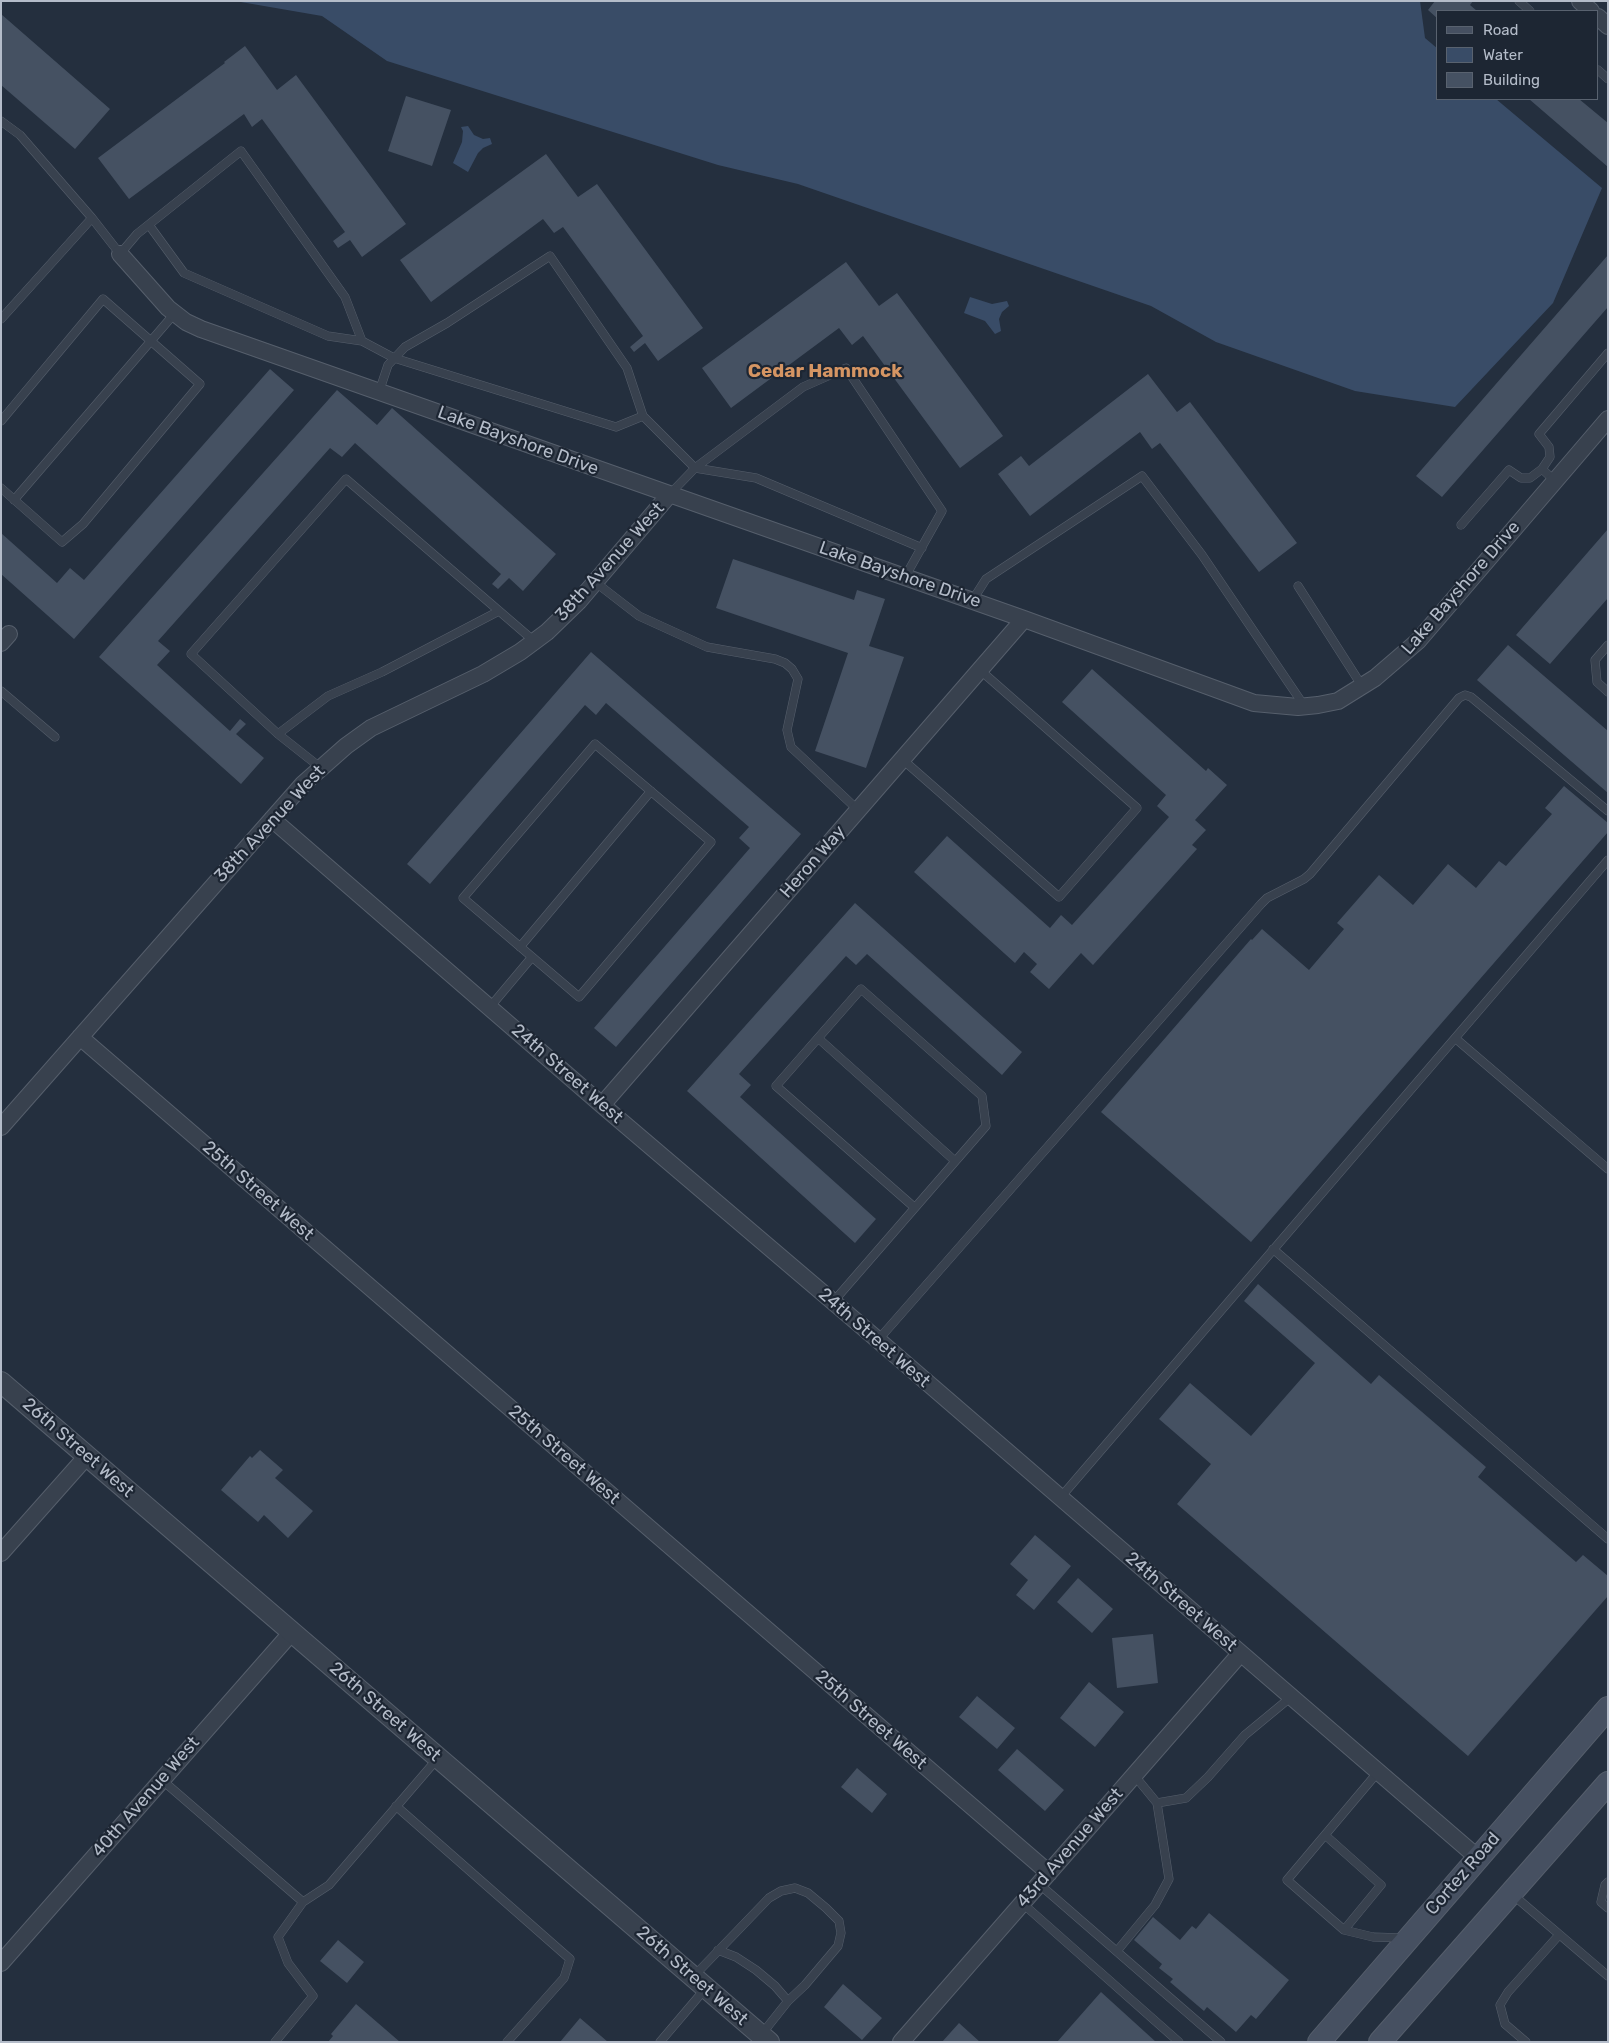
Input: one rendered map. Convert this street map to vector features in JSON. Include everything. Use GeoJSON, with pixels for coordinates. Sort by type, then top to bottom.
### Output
{"type":"FeatureCollection","features":[{"type":"Feature","properties":{"kind":"main road","name":"Cortez Road"},"geometry":{"type":"LineString","coordinates":[[1319,2042],[1477,1857],[1608,1708]]}},
{"type":"Feature","properties":{"kind":"main road"},"geometry":{"type":"LineString","coordinates":[[1387,2037],[1510,1893],[1608,1783]]}},
{"type":"Feature","properties":{"kind":"street"},"geometry":{"type":"LineString","coordinates":[[1580,1],[1590,10]]}},
{"type":"Feature","properties":{"kind":"street","name":"Lake Bayshore Drive"},"geometry":{"type":"LineString","coordinates":[[120,254],[168,308],[186,322],[201,329],[972,600],[1254,703],[1305,707],[1338,701],[1398,659],[1418,641],[1608,419]]}},
{"type":"Feature","properties":{"kind":"street","name":"38th Avenue West"},"geometry":{"type":"LineString","coordinates":[[1,1127],[302,784],[346,746],[371,728],[483,674],[547,632],[579,601],[669,495]]}},
{"type":"Feature","properties":{"kind":"street","name":"Heron Way"},"geometry":{"type":"LineString","coordinates":[[602,1105],[1024,619]]}},
{"type":"Feature","properties":{"kind":"street","name":"24th Street West"},"geometry":{"type":"LineString","coordinates":[[272,819],[1477,1857]]}},
{"type":"Feature","properties":{"kind":"street","name":"25th Street West"},"geometry":{"type":"LineString","coordinates":[[80,1038],[1044,1878]]}},
{"type":"Feature","properties":{"kind":"street","name":"26th Street West"},"geometry":{"type":"LineString","coordinates":[[1,1382],[760,2036]]}},
{"type":"Feature","properties":{"kind":"street"},"geometry":{"type":"LineString","coordinates":[[1,1553],[87,1456]]}},
{"type":"Feature","properties":{"kind":"street","name":"40th Avenue West"},"geometry":{"type":"LineString","coordinates":[[1,1963],[292,1632]]}},
{"type":"Feature","properties":{"kind":"street","name":"43rd Avenue West"},"geometry":{"type":"LineString","coordinates":[[900,2042],[1240,1654]]}},
{"type":"Feature","properties":{"kind":"lane"},"geometry":{"type":"LineString","coordinates":[[1519,1],[1529,10]]}},
{"type":"Feature","properties":{"kind":"lane"},"geometry":{"type":"LineString","coordinates":[[1,121],[20,135],[92,218],[120,254],[137,234],[241,151],[345,297],[362,341]]}},
{"type":"Feature","properties":{"kind":"lane"},"geometry":{"type":"LineString","coordinates":[[1,319],[92,218]]}},
{"type":"Feature","properties":{"kind":"lane"},"geometry":{"type":"LineString","coordinates":[[149,225],[184,273],[328,336],[362,341],[394,358],[616,427],[643,416]]}},
{"type":"Feature","properties":{"kind":"lane"},"geometry":{"type":"LineString","coordinates":[[379,392],[388,365],[405,347],[447,323],[550,256],[627,368],[643,416],[695,468],[756,478],[922,548]]}},
{"type":"Feature","properties":{"kind":"lane"},"geometry":{"type":"LineString","coordinates":[[1,421],[103,299],[200,384],[83,524],[62,542],[1,488]]}},
{"type":"Feature","properties":{"kind":"lane"},"geometry":{"type":"LineString","coordinates":[[14,500],[175,313]]}},
{"type":"Feature","properties":{"kind":"lane"},"geometry":{"type":"LineString","coordinates":[[1461,525],[1509,470],[1521,478],[1530,478],[1542,469],[1550,457],[1550,452],[1549,447],[1539,434],[1608,353]]}},
{"type":"Feature","properties":{"kind":"lane"},"geometry":{"type":"LineString","coordinates":[[669,495],[695,468],[803,387],[846,368],[942,511],[905,577]]}},
{"type":"Feature","properties":{"kind":"lane"},"geometry":{"type":"LineString","coordinates":[[1542,469],[1555,480]]}},
{"type":"Feature","properties":{"kind":"lane"},"geometry":{"type":"LineString","coordinates":[[972,600],[986,579],[1142,476],[1202,555],[1305,707]]}},
{"type":"Feature","properties":{"kind":"lane"},"geometry":{"type":"LineString","coordinates":[[321,768],[278,734],[191,654],[346,479],[534,641]]}},
{"type":"Feature","properties":{"kind":"lane"},"geometry":{"type":"LineString","coordinates":[[595,582],[639,616],[707,647],[775,659],[785,663],[792,669],[798,679],[787,730],[791,746],[858,810]]}},
{"type":"Feature","properties":{"kind":"lane"},"geometry":{"type":"LineString","coordinates":[[1298,586],[1362,686]]}},
{"type":"Feature","properties":{"kind":"lane"},"geometry":{"type":"LineString","coordinates":[[278,734],[328,696],[382,672],[499,611]]}},
{"type":"Feature","properties":{"kind":"lane"},"geometry":{"type":"LineString","coordinates":[[1608,645],[1595,660],[1596,682],[1608,692]]}},
{"type":"Feature","properties":{"kind":"lane"},"geometry":{"type":"LineString","coordinates":[[902,759],[1059,897],[1137,808],[980,670]]}},
{"type":"Feature","properties":{"kind":"lane"},"geometry":{"type":"LineString","coordinates":[[1,691],[55,738]]}},
{"type":"Feature","properties":{"kind":"lane"},"geometry":{"type":"LineString","coordinates":[[878,1340],[1261,904],[1267,898],[1310,874],[1459,698],[1465,695],[1471,697],[1608,811]]}},
{"type":"Feature","properties":{"kind":"lane"},"geometry":{"type":"LineString","coordinates":[[595,744],[651,791],[711,842],[579,997],[463,898],[595,744]]}},
{"type":"Feature","properties":{"kind":"lane"},"geometry":{"type":"LineString","coordinates":[[520,947],[651,791]]}},
{"type":"Feature","properties":{"kind":"lane"},"geometry":{"type":"LineString","coordinates":[[1060,1498],[1608,860]]}},
{"type":"Feature","properties":{"kind":"lane"},"geometry":{"type":"LineString","coordinates":[[490,1007],[532,957]]}},
{"type":"Feature","properties":{"kind":"lane"},"geometry":{"type":"LineString","coordinates":[[833,1302],[986,1126],[982,1096],[861,990],[776,1086],[914,1207]]}},
{"type":"Feature","properties":{"kind":"lane"},"geometry":{"type":"LineString","coordinates":[[818,1038],[955,1161]]}},
{"type":"Feature","properties":{"kind":"lane"},"geometry":{"type":"LineString","coordinates":[[1455,1038],[1608,1170]]}},
{"type":"Feature","properties":{"kind":"lane"},"geometry":{"type":"LineString","coordinates":[[1273,1249],[1608,1539]]}},
{"type":"Feature","properties":{"kind":"lane"},"geometry":{"type":"LineString","coordinates":[[1157,1803],[1186,1798],[1208,1777],[1245,1735],[1291,1697]]}},
{"type":"Feature","properties":{"kind":"lane"},"geometry":{"type":"LineString","coordinates":[[275,2042],[313,1996],[288,1963],[278,1937],[303,1902],[329,1885],[438,1758]]}},
{"type":"Feature","properties":{"kind":"lane"},"geometry":{"type":"LineString","coordinates":[[1378,1772],[1287,1880],[1344,1930],[1373,1937],[1408,1938]]}},
{"type":"Feature","properties":{"kind":"lane"},"geometry":{"type":"LineString","coordinates":[[1117,1951],[1155,1905],[1169,1878],[1157,1803],[1134,1775]]}},
{"type":"Feature","properties":{"kind":"lane"},"geometry":{"type":"LineString","coordinates":[[162,1780],[303,1902]]}},
{"type":"Feature","properties":{"kind":"lane"},"geometry":{"type":"LineString","coordinates":[[396,1806],[570,1959],[564,1978],[507,2042]]}},
{"type":"Feature","properties":{"kind":"lane"},"geometry":{"type":"LineString","coordinates":[[1325,1835],[1381,1885],[1344,1930]]}},
{"type":"Feature","properties":{"kind":"lane"},"geometry":{"type":"LineString","coordinates":[[1044,1878],[1117,1951],[1221,2042]]}},
{"type":"Feature","properties":{"kind":"lane"},"geometry":{"type":"LineString","coordinates":[[1608,1882],[1605,1885],[1601,1902],[1608,1908]]}},
{"type":"Feature","properties":{"kind":"lane"},"geometry":{"type":"LineString","coordinates":[[660,2042],[718,1950],[769,1898],[781,1891],[795,1888],[808,1893],[839,1922],[841,1933],[838,1946],[805,1985],[788,2001],[760,2036]]}},
{"type":"Feature","properties":{"kind":"lane"},"geometry":{"type":"LineString","coordinates":[[1510,1893],[1608,1976]]}},
{"type":"Feature","properties":{"kind":"lane"},"geometry":{"type":"LineString","coordinates":[[1022,1903],[1179,2042]]}},
{"type":"Feature","properties":{"kind":"lane"},"geometry":{"type":"LineString","coordinates":[[1526,2042],[1505,2024],[1500,2005],[1508,1992],[1559,1935]]}},
{"type":"Feature","properties":{"kind":"lane"},"geometry":{"type":"LineString","coordinates":[[718,1950],[736,1957],[756,1970],[775,1986],[788,2001]]}},
{"type":"Feature","properties":{"kind":"water"},"geometry":{"type":"Polygon","coordinates":[[[235,1],[1420,1],[1425,38],[1436,47],[1436,100],[1497,100],[1602,188],[1553,303],[1455,407],[1355,391],[1216,342],[1151,306],[798,184],[718,165],[387,61],[322,16],[235,1]]]}},
{"type":"Feature","properties":{"kind":"water"},"geometry":{"type":"Polygon","coordinates":[[[468,126],[474,135],[483,139],[490,138],[492,144],[483,148],[478,153],[468,172],[453,163],[462,142],[463,131],[461,127],[468,126]]]}},
{"type":"Feature","properties":{"kind":"water"},"geometry":{"type":"Polygon","coordinates":[[[970,297],[992,304],[1007,301],[1009,306],[1002,312],[999,319],[1001,331],[995,334],[985,321],[964,313],[970,297]]]}},
{"type":"Feature","properties":{"kind":"building"},"geometry":{"type":"Polygon","coordinates":[[[1435,1],[1473,1],[1470,5],[1476,10],[1436,10],[1436,17],[1428,10],[1435,1]]]}},
{"type":"Feature","properties":{"kind":"building"},"geometry":{"type":"Polygon","coordinates":[[[1,14],[110,109],[75,149],[1,85],[1,14]]]}},
{"type":"Feature","properties":{"kind":"building"},"geometry":{"type":"Polygon","coordinates":[[[245,46],[277,90],[296,75],[406,224],[362,257],[350,240],[338,248],[333,241],[345,232],[262,119],[252,127],[244,114],[129,199],[98,158],[245,46]]]}},
{"type":"Feature","properties":{"kind":"building"},"geometry":{"type":"Polygon","coordinates":[[[406,96],[451,110],[432,166],[388,151],[406,96]]]}},
{"type":"Feature","properties":{"kind":"building"},"geometry":{"type":"Polygon","coordinates":[[[1530,100],[1580,100],[1608,123],[1608,167],[1530,100]]]}},
{"type":"Feature","properties":{"kind":"building"},"geometry":{"type":"Polygon","coordinates":[[[546,154],[578,197],[597,184],[703,328],[658,361],[645,343],[634,352],[630,347],[643,336],[563,227],[554,233],[543,219],[431,302],[400,260],[546,154]]]}},
{"type":"Feature","properties":{"kind":"building"},"geometry":{"type":"Polygon","coordinates":[[[1608,255],[1608,307],[1442,497],[1416,476],[1608,255]]]}},
{"type":"Feature","properties":{"kind":"building"},"geometry":{"type":"Polygon","coordinates":[[[846,262],[879,306],[897,293],[1003,436],[960,468],[863,336],[852,345],[839,328],[731,408],[702,368],[846,262]]]}},
{"type":"Feature","properties":{"kind":"building"},"geometry":{"type":"Polygon","coordinates":[[[270,369],[294,390],[74,639],[1,574],[1,533],[57,583],[70,568],[84,580],[270,369]]]}},
{"type":"Feature","properties":{"kind":"building"},"geometry":{"type":"Polygon","coordinates":[[[1148,374],[1177,412],[1190,402],[1297,543],[1259,572],[1160,443],[1152,449],[1140,432],[1030,516],[998,474],[1021,456],[1029,466],[1148,374]]]}},
{"type":"Feature","properties":{"kind":"building"},"geometry":{"type":"Polygon","coordinates":[[[337,390],[377,425],[392,408],[556,554],[523,591],[509,578],[498,589],[492,584],[501,574],[355,443],[342,457],[330,448],[158,641],[170,651],[157,665],[230,731],[240,719],[246,724],[236,734],[264,758],[241,784],[99,657],[337,390]]]}},
{"type":"Feature","properties":{"kind":"building"},"geometry":{"type":"Polygon","coordinates":[[[1608,529],[1608,598],[1550,664],[1516,635],[1608,529]]]}},
{"type":"Feature","properties":{"kind":"building"},"geometry":{"type":"Polygon","coordinates":[[[733,559],[854,600],[857,590],[885,599],[869,646],[904,657],[866,768],[815,751],[848,653],[716,608],[733,559]]]}},
{"type":"Feature","properties":{"kind":"building"},"geometry":{"type":"Polygon","coordinates":[[[1508,645],[1608,731],[1608,793],[1477,680],[1508,645]]]}},
{"type":"Feature","properties":{"kind":"building"},"geometry":{"type":"Polygon","coordinates":[[[591,652],[801,834],[616,1047],[594,1028],[750,848],[739,838],[749,827],[606,703],[596,715],[585,705],[430,884],[407,864],[591,652]]]}},
{"type":"Feature","properties":{"kind":"building"},"geometry":{"type":"Polygon","coordinates":[[[1092,669],[1206,771],[1208,768],[1227,785],[1195,820],[1206,830],[1192,845],[1197,849],[1093,965],[1081,953],[1049,989],[1030,972],[1037,964],[1024,952],[1015,963],[914,872],[947,836],[1050,928],[1061,915],[1072,925],[1169,817],[1157,806],[1166,795],[1062,702],[1092,669]]]}},
{"type":"Feature","properties":{"kind":"building"},"geometry":{"type":"Polygon","coordinates":[[[1564,786],[1608,823],[1608,832],[1251,1242],[1101,1112],[1251,939],[1262,929],[1309,970],[1344,929],[1337,923],[1379,875],[1413,905],[1448,864],[1476,888],[1499,861],[1506,866],[1552,814],[1545,808],[1564,786]]]}},
{"type":"Feature","properties":{"kind":"building"},"geometry":{"type":"Polygon","coordinates":[[[855,903],[1022,1052],[1002,1075],[867,954],[856,965],[846,956],[739,1074],[751,1085],[740,1097],[876,1219],[855,1243],[687,1091],[855,903]]]}},
{"type":"Feature","properties":{"kind":"building"},"geometry":{"type":"Polygon","coordinates":[[[1258,1284],[1371,1384],[1379,1375],[1486,1467],[1478,1477],[1576,1562],[1583,1555],[1608,1576],[1608,1596],[1468,1756],[1177,1504],[1211,1464],[1159,1419],[1190,1383],[1251,1436],[1315,1363],[1244,1301],[1258,1284]]]}},
{"type":"Feature","properties":{"kind":"building"},"geometry":{"type":"Polygon","coordinates":[[[260,1450],[283,1470],[275,1478],[313,1511],[288,1538],[264,1515],[258,1522],[221,1490],[250,1456],[252,1458],[260,1450]]]}},
{"type":"Feature","properties":{"kind":"building"},"geometry":{"type":"Polygon","coordinates":[[[1035,1535],[1071,1566],[1034,1610],[1016,1595],[1028,1580],[1010,1564],[1035,1535]]]}},
{"type":"Feature","properties":{"kind":"building"},"geometry":{"type":"Polygon","coordinates":[[[1078,1578],[1113,1609],[1092,1633],[1057,1602],[1078,1578]]]}},
{"type":"Feature","properties":{"kind":"building"},"geometry":{"type":"Polygon","coordinates":[[[1153,1634],[1158,1683],[1117,1688],[1112,1638],[1153,1634]]]}},
{"type":"Feature","properties":{"kind":"building"},"geometry":{"type":"Polygon","coordinates":[[[1089,1682],[1124,1712],[1095,1747],[1060,1718],[1089,1682]]]}},
{"type":"Feature","properties":{"kind":"building"},"geometry":{"type":"Polygon","coordinates":[[[977,1696],[1015,1728],[997,1749],[959,1717],[977,1696]]]}},
{"type":"Feature","properties":{"kind":"building"},"geometry":{"type":"Polygon","coordinates":[[[1017,1749],[1064,1790],[1045,1811],[998,1770],[1017,1749]]]}},
{"type":"Feature","properties":{"kind":"building"},"geometry":{"type":"Polygon","coordinates":[[[857,1768],[887,1794],[872,1813],[841,1787],[857,1768]]]}},
{"type":"Feature","properties":{"kind":"building"},"geometry":{"type":"Polygon","coordinates":[[[1209,1913],[1289,1980],[1256,2019],[1251,2015],[1236,2032],[1207,2007],[1204,2011],[1170,1982],[1173,1979],[1159,1968],[1162,1964],[1134,1940],[1153,1917],[1180,1940],[1192,1926],[1196,1929],[1209,1913]]]}},
{"type":"Feature","properties":{"kind":"building"},"geometry":{"type":"Polygon","coordinates":[[[338,1940],[364,1962],[347,1983],[320,1961],[338,1940]]]}},
{"type":"Feature","properties":{"kind":"building"},"geometry":{"type":"Polygon","coordinates":[[[843,1984],[882,2018],[862,2040],[824,2007],[843,1984]]]}},
{"type":"Feature","properties":{"kind":"building"},"geometry":{"type":"Polygon","coordinates":[[[1101,1992],[1156,2042],[1057,2042],[1101,1992]]]}},
{"type":"Feature","properties":{"kind":"building"},"geometry":{"type":"Polygon","coordinates":[[[356,2004],[400,2042],[328,2042],[333,2036],[331,2034],[356,2004]]]}},
{"type":"Feature","properties":{"kind":"building"},"geometry":{"type":"Polygon","coordinates":[[[580,2018],[608,2042],[560,2042],[580,2018]]]}},
{"type":"Feature","properties":{"kind":"building"},"geometry":{"type":"Polygon","coordinates":[[[959,2023],[980,2042],[942,2042],[959,2023]]]}},
{"type":"Feature","properties":{"kind":"district","name":"Cedar Hammock"},"geometry":{"type":"Point","coordinates":[825,372]}}]}
